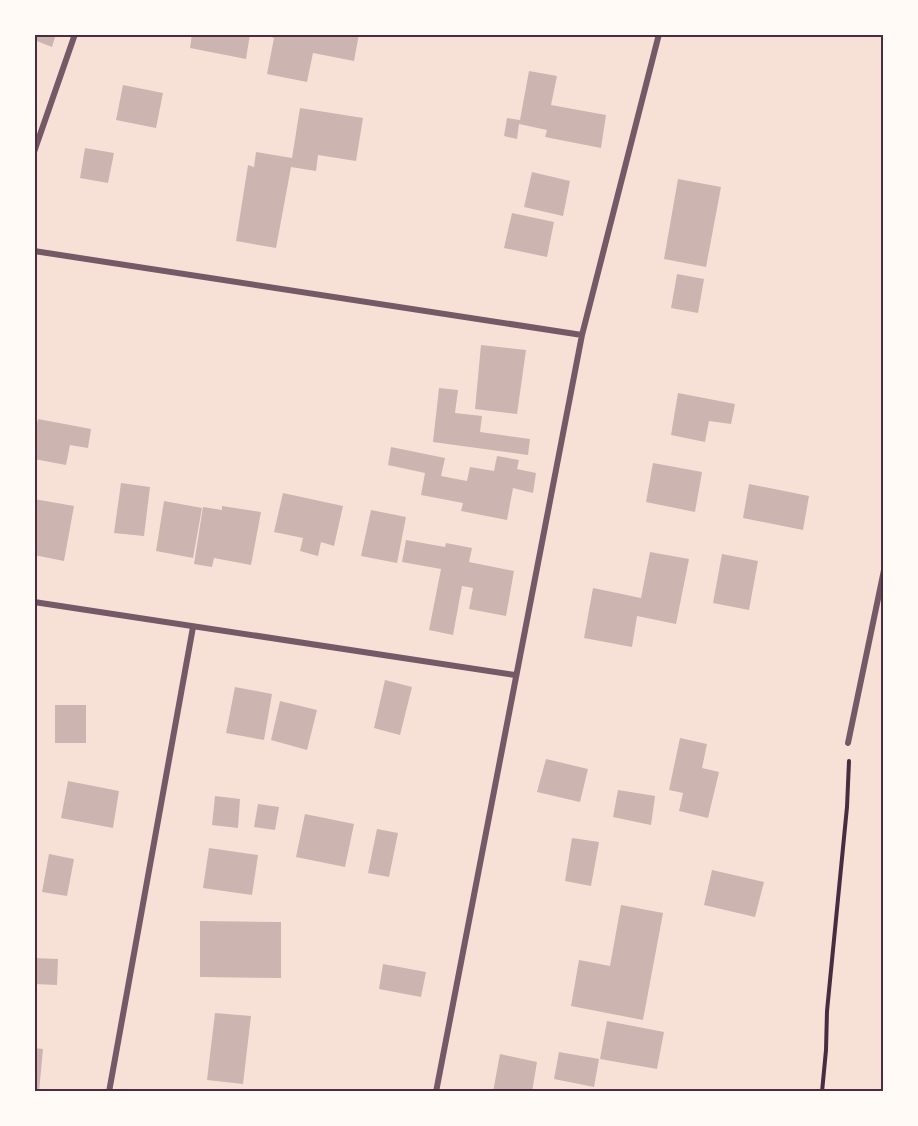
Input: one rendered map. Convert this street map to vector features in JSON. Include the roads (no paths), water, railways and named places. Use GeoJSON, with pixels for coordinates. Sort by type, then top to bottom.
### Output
{"type":"FeatureCollection","features":[{"type":"Feature","properties":{"kind":"street"},"geometry":{"type":"LineString","coordinates":[[34,152],[75,34]]}},
{"type":"Feature","properties":{"kind":"street"},"geometry":{"type":"LineString","coordinates":[[436,1092],[582,335],[658,34]]}},
{"type":"Feature","properties":{"kind":"street"},"geometry":{"type":"LineString","coordinates":[[34,251],[582,335]]}},
{"type":"Feature","properties":{"kind":"street"},"geometry":{"type":"LineString","coordinates":[[848,743],[884,570]]}},
{"type":"Feature","properties":{"kind":"street"},"geometry":{"type":"LineString","coordinates":[[34,602],[516,675]]}},
{"type":"Feature","properties":{"kind":"street"},"geometry":{"type":"LineString","coordinates":[[109,1092],[193,627]]}}]}
